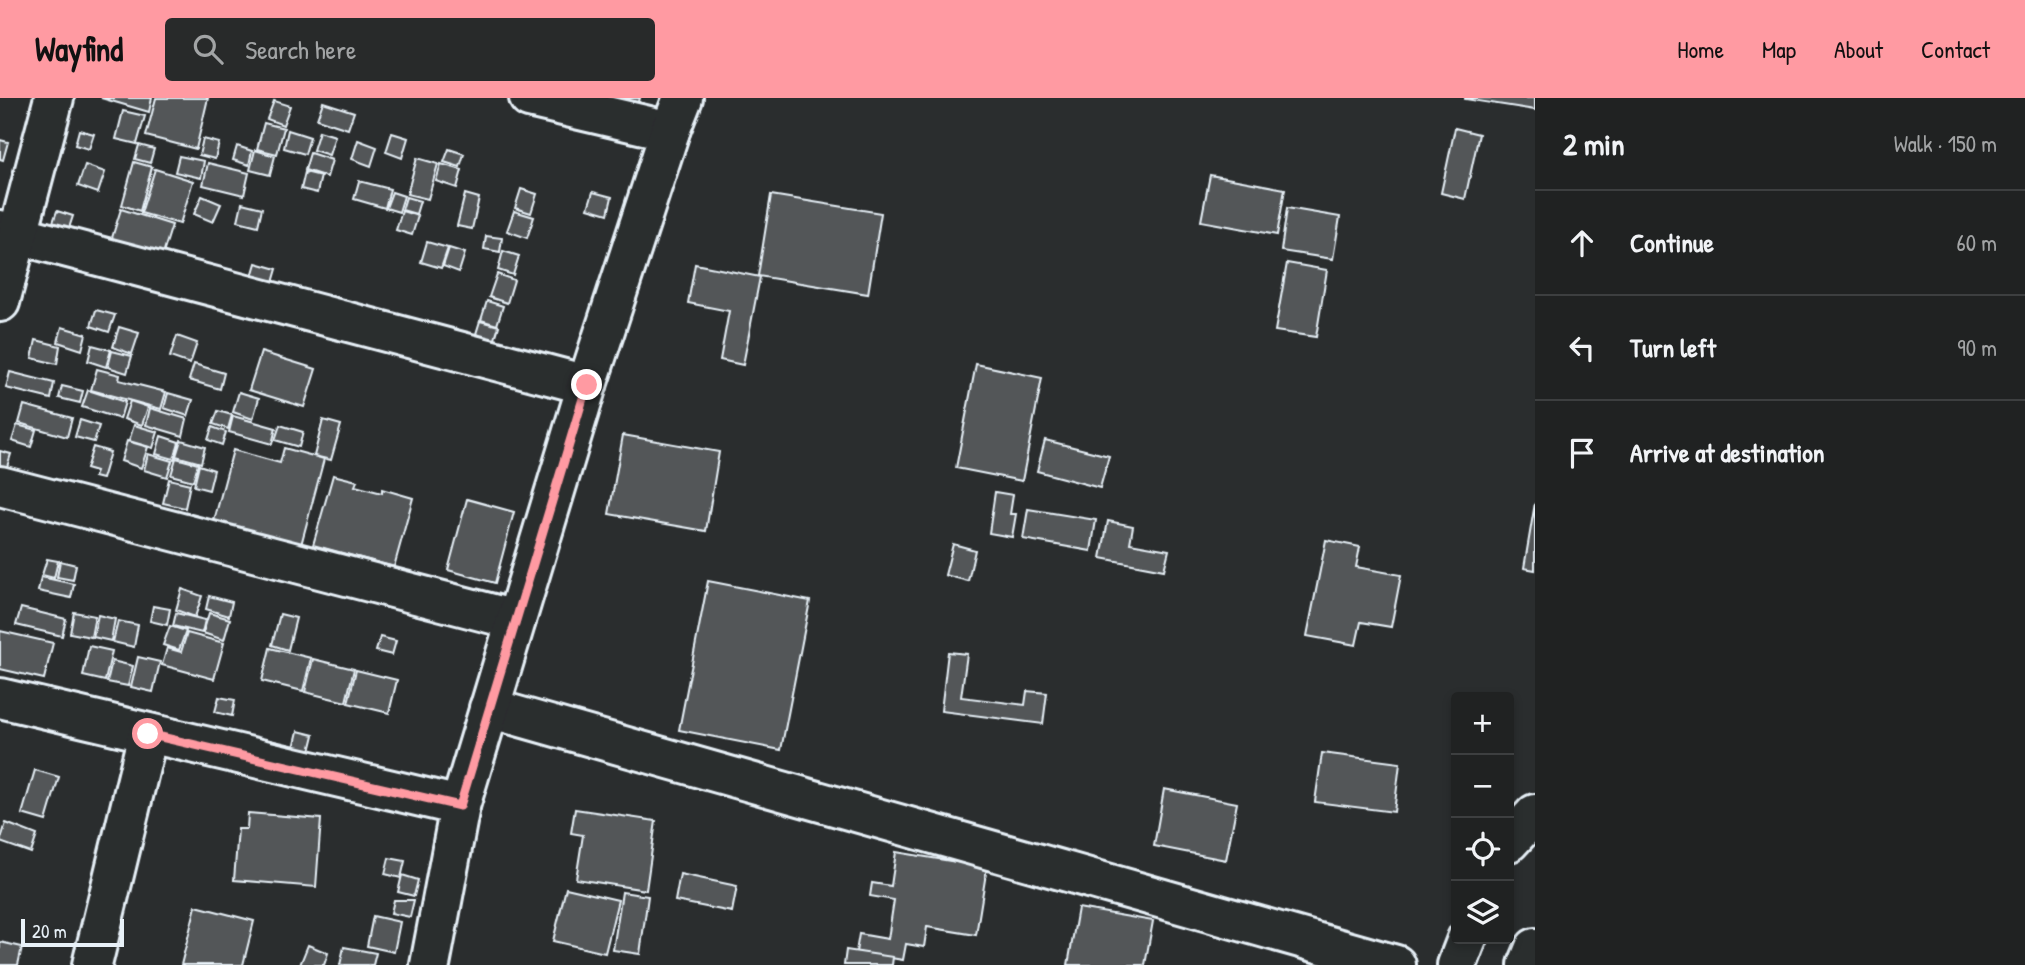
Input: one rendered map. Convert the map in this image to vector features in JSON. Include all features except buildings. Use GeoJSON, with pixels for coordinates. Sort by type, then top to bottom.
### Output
{"type":"FeatureCollection","features":[{"type":"Feature","properties":{"kind":"street"},"geometry":{"type":"LineString","coordinates":[[0,302],[9,233],[54,98]]}},
{"type":"Feature","properties":{"kind":"street"},"geometry":{"type":"LineString","coordinates":[[430,965],[460,806],[587,385],[677,114],[528,98]]}},
{"type":"Feature","properties":{"kind":"street"},"geometry":{"type":"LineString","coordinates":[[9,233],[587,385]]}},
{"type":"Feature","properties":{"kind":"street"},"geometry":{"type":"LineString","coordinates":[[0,486],[516,620]]}},
{"type":"Feature","properties":{"kind":"street"},"geometry":{"type":"LineString","coordinates":[[0,698],[460,806]]}},
{"type":"Feature","properties":{"kind":"street"},"geometry":{"type":"LineString","coordinates":[[489,708],[1396,965]]}},
{"type":"Feature","properties":{"kind":"street"},"geometry":{"type":"LineString","coordinates":[[92,965],[148,734]]}},
{"type":"Feature","properties":{"kind":"street"},"geometry":{"type":"LineString","coordinates":[[1514,837],[1535,814]]}},
{"type":"Feature","properties":{"kind":"street"},"geometry":{"type":"LineString","coordinates":[[1457,965],[1465,944]]}},
{"type":"Feature","properties":{"kind":"street"},"geometry":{"type":"LineString","coordinates":[[1528,965],[1535,948]]}},
{"type":"Feature","properties":{"kind":"route"},"geometry":{"type":"LineString","coordinates":[[148,734],[460,806],[587,385]]}}]}
